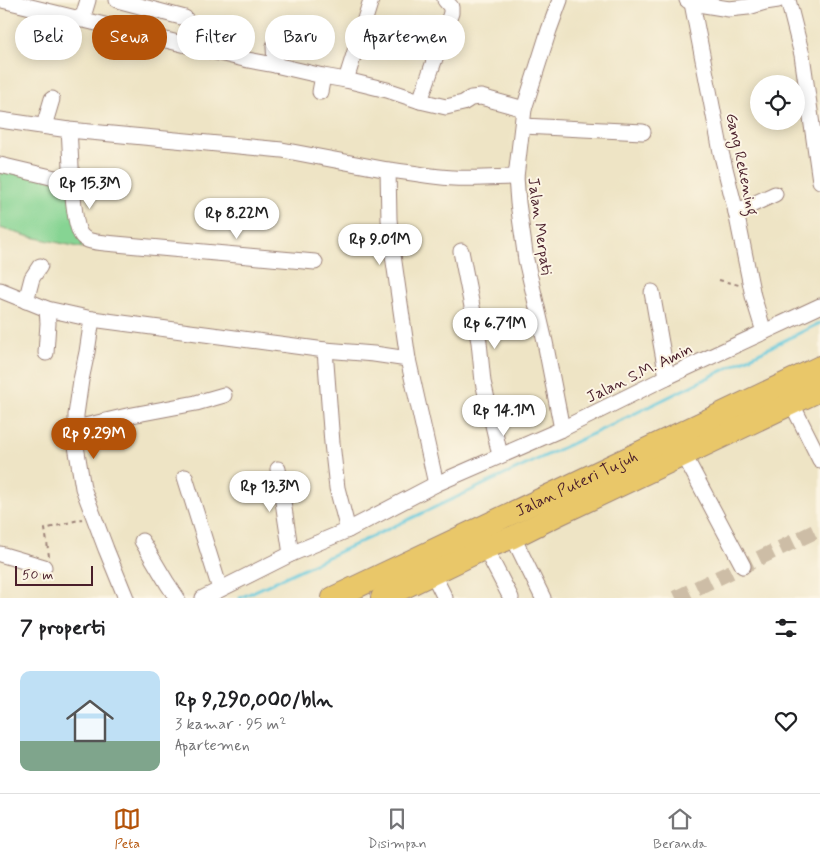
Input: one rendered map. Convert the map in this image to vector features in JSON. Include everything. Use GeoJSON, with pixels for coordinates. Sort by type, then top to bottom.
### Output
{"type":"FeatureCollection","features":[{"type":"Feature","properties":{"kind":"highway","name":"Jalan Puteri Tujuh"},"geometry":{"type":"LineString","coordinates":[[382,598],[485,548],[512,537],[554,504],[820,367]]}},
{"type":"Feature","properties":{"kind":"highway","name":"Jalan Puteri Tujuh"},"geometry":{"type":"LineString","coordinates":[[332,598],[554,504],[684,455],[820,390]]}},
{"type":"Feature","properties":{"kind":"street"},"geometry":{"type":"LineString","coordinates":[[88,0],[82,20],[248,60],[346,80],[446,107],[464,103],[471,98],[481,97],[524,109]]}},
{"type":"Feature","properties":{"kind":"street"},"geometry":{"type":"LineString","coordinates":[[117,0],[177,16]]}},
{"type":"Feature","properties":{"kind":"street"},"geometry":{"type":"LineString","coordinates":[[346,80],[371,0]]}},
{"type":"Feature","properties":{"kind":"street"},"geometry":{"type":"LineString","coordinates":[[420,101],[450,13],[451,7],[445,0]]}},
{"type":"Feature","properties":{"kind":"street","name":"Jalan Merpati"},"geometry":{"type":"LineString","coordinates":[[560,0],[524,109],[516,177],[526,260],[562,429]]}},
{"type":"Feature","properties":{"kind":"street"},"geometry":{"type":"LineString","coordinates":[[788,0],[802,55],[820,181]]}},
{"type":"Feature","properties":{"kind":"street"},"geometry":{"type":"LineString","coordinates":[[11,1],[61,7],[74,15]]}},
{"type":"Feature","properties":{"kind":"street"},"geometry":{"type":"LineString","coordinates":[[690,1],[729,9],[748,7],[769,1]]}},
{"type":"Feature","properties":{"kind":"street","name":"Gang Rekening"},"geometry":{"type":"LineString","coordinates":[[690,1],[753,296],[764,332]]}},
{"type":"Feature","properties":{"kind":"street"},"geometry":{"type":"LineString","coordinates":[[275,60],[276,65]]}},
{"type":"Feature","properties":{"kind":"street"},"geometry":{"type":"LineString","coordinates":[[320,92],[323,76]]}},
{"type":"Feature","properties":{"kind":"street"},"geometry":{"type":"LineString","coordinates":[[44,126],[52,99]]}},
{"type":"Feature","properties":{"kind":"street"},"geometry":{"type":"LineString","coordinates":[[0,120],[69,130],[264,148],[388,170],[455,178],[516,177]]}},
{"type":"Feature","properties":{"kind":"street"},"geometry":{"type":"LineString","coordinates":[[523,126],[643,132]]}},
{"type":"Feature","properties":{"kind":"street"},"geometry":{"type":"LineString","coordinates":[[69,130],[76,224],[80,235],[87,240],[314,262]]}},
{"type":"Feature","properties":{"kind":"street"},"geometry":{"type":"LineString","coordinates":[[0,165],[72,182]]}},
{"type":"Feature","properties":{"kind":"street"},"geometry":{"type":"LineString","coordinates":[[388,170],[391,241],[408,359],[436,484]]}},
{"type":"Feature","properties":{"kind":"street"},"geometry":{"type":"LineString","coordinates":[[736,212],[775,194]]}},
{"type":"Feature","properties":{"kind":"street"},"geometry":{"type":"LineString","coordinates":[[461,251],[479,342],[483,382],[500,455]]}},
{"type":"Feature","properties":{"kind":"street"},"geometry":{"type":"LineString","coordinates":[[26,300],[32,278],[40,266]]}},
{"type":"Feature","properties":{"kind":"street"},"geometry":{"type":"LineString","coordinates":[[0,290],[47,308],[92,319],[408,359]]}},
{"type":"Feature","properties":{"kind":"street"},"geometry":{"type":"LineString","coordinates":[[652,292],[667,377]]}},
{"type":"Feature","properties":{"kind":"street","name":"Jalan S.M. Amin"},"geometry":{"type":"LineString","coordinates":[[203,598],[291,554],[348,530],[436,484],[562,429],[667,377],[820,306]]}},
{"type":"Feature","properties":{"kind":"street"},"geometry":{"type":"LineString","coordinates":[[46,353],[47,308]]}},
{"type":"Feature","properties":{"kind":"street"},"geometry":{"type":"LineString","coordinates":[[92,319],[76,415],[76,446],[83,488],[126,598]]}},
{"type":"Feature","properties":{"kind":"street"},"geometry":{"type":"LineString","coordinates":[[325,350],[337,488],[348,530]]}},
{"type":"Feature","properties":{"kind":"street"},"geometry":{"type":"LineString","coordinates":[[76,428],[196,403],[224,395]]}},
{"type":"Feature","properties":{"kind":"street"},"geometry":{"type":"LineString","coordinates":[[792,404],[820,460]]}},
{"type":"Feature","properties":{"kind":"street"},"geometry":{"type":"LineString","coordinates":[[684,455],[743,566]]}},
{"type":"Feature","properties":{"kind":"street"},"geometry":{"type":"LineString","coordinates":[[278,469],[291,554]]}},
{"type":"Feature","properties":{"kind":"street"},"geometry":{"type":"LineString","coordinates":[[185,477],[220,589]]}},
{"type":"Feature","properties":{"kind":"street"},"geometry":{"type":"LineString","coordinates":[[512,537],[543,598]]}},
{"type":"Feature","properties":{"kind":"street"},"geometry":{"type":"LineString","coordinates":[[142,540],[177,598]]}},
{"type":"Feature","properties":{"kind":"street"},"geometry":{"type":"LineString","coordinates":[[485,548],[507,597]]}},
{"type":"Feature","properties":{"kind":"street"},"geometry":{"type":"LineString","coordinates":[[0,554],[44,567]]}},
{"type":"Feature","properties":{"kind":"street"},"geometry":{"type":"LineString","coordinates":[[433,574],[445,598]]}},
{"type":"Feature","properties":{"kind":"path"},"geometry":{"type":"LineString","coordinates":[[719,280],[743,286],[753,296]]}},
{"type":"Feature","properties":{"kind":"path"},"geometry":{"type":"LineString","coordinates":[[44,567],[51,567],[45,529],[94,515]]}},
{"type":"Feature","properties":{"kind":"green space"},"geometry":{"type":"Polygon","coordinates":[[[0,166],[74,186],[78,225],[83,248],[0,228],[0,166]]]}},
{"type":"Feature","properties":{"kind":"waterway"},"geometry":{"type":"LineString","coordinates":[[240,598],[603,429],[820,323]]}},
{"type":"Feature","properties":{"kind":"tunnel"},"geometry":{"type":"LineString","coordinates":[[676,598],[820,529]]}}]}
